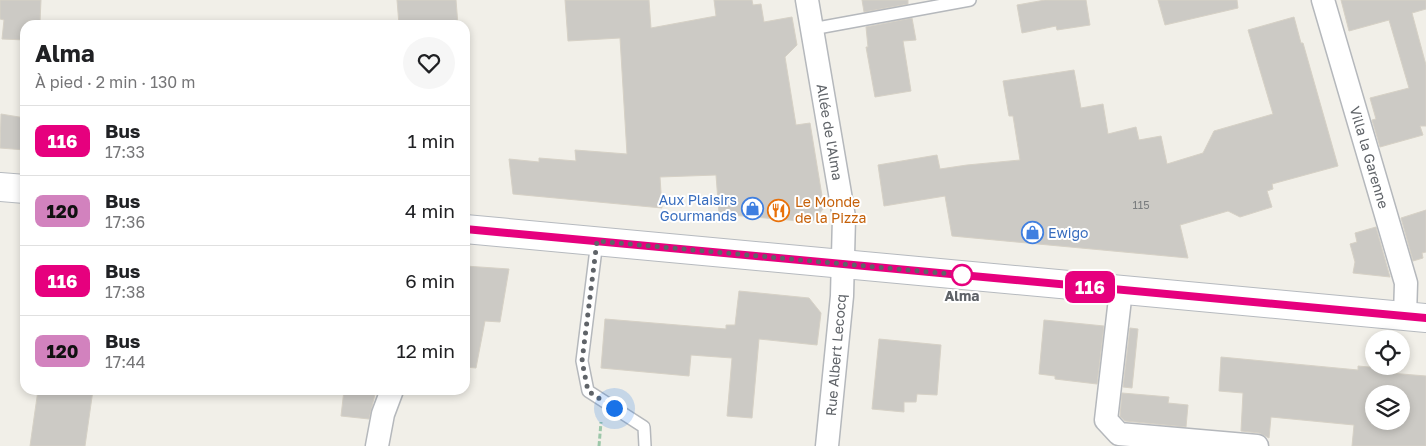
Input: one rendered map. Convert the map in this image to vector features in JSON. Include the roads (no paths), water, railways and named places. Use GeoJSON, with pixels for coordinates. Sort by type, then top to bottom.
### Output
{"type":"FeatureCollection","features":[{"type":"Feature","properties":{"kind":"main road"},"geometry":{"type":"LineString","coordinates":[[0,187],[20,189]]}},
{"type":"Feature","properties":{"kind":"main road"},"geometry":{"type":"LineString","coordinates":[[470,229],[1416,317]]}},
{"type":"Feature","properties":{"kind":"street","name":"Allée de l'Alma"},"geometry":{"type":"LineString","coordinates":[[807,0],[844,217],[843,264]]}},
{"type":"Feature","properties":{"kind":"street","name":"Villa la Garenne"},"geometry":{"type":"LineString","coordinates":[[1323,0],[1416,317]]}},
{"type":"Feature","properties":{"kind":"street","name":"Rue Albert Lecocq"},"geometry":{"type":"LineString","coordinates":[[827,446],[843,264]]}},
{"type":"Feature","properties":{"kind":"street"},"geometry":{"type":"LineString","coordinates":[[1121,290],[1106,420],[1119,434],[1257,446]]}},
{"type":"Feature","properties":{"kind":"street"},"geometry":{"type":"LineString","coordinates":[[377,446],[383,414],[390,395]]}},
{"type":"Feature","properties":{"kind":"lane"},"geometry":{"type":"LineString","coordinates":[[812,28],[970,0]]}},
{"type":"Feature","properties":{"kind":"lane"},"geometry":{"type":"LineString","coordinates":[[597,241],[582,361],[588,391],[644,427],[645,446]]}},
{"type":"Feature","properties":{"kind":"place","name":"Aux Plaisirs Gourmands"},"geometry":{"type":"Point","coordinates":[753,208]}},
{"type":"Feature","properties":{"kind":"place","name":"Le Monde de la Pizza"},"geometry":{"type":"Point","coordinates":[779,210]}},
{"type":"Feature","properties":{"kind":"place","name":"Ewigo"},"geometry":{"type":"Point","coordinates":[1032,233]}},
{"type":"Feature","properties":{"kind":"place","name":"Alma"},"geometry":{"type":"Point","coordinates":[962,275]}}]}
